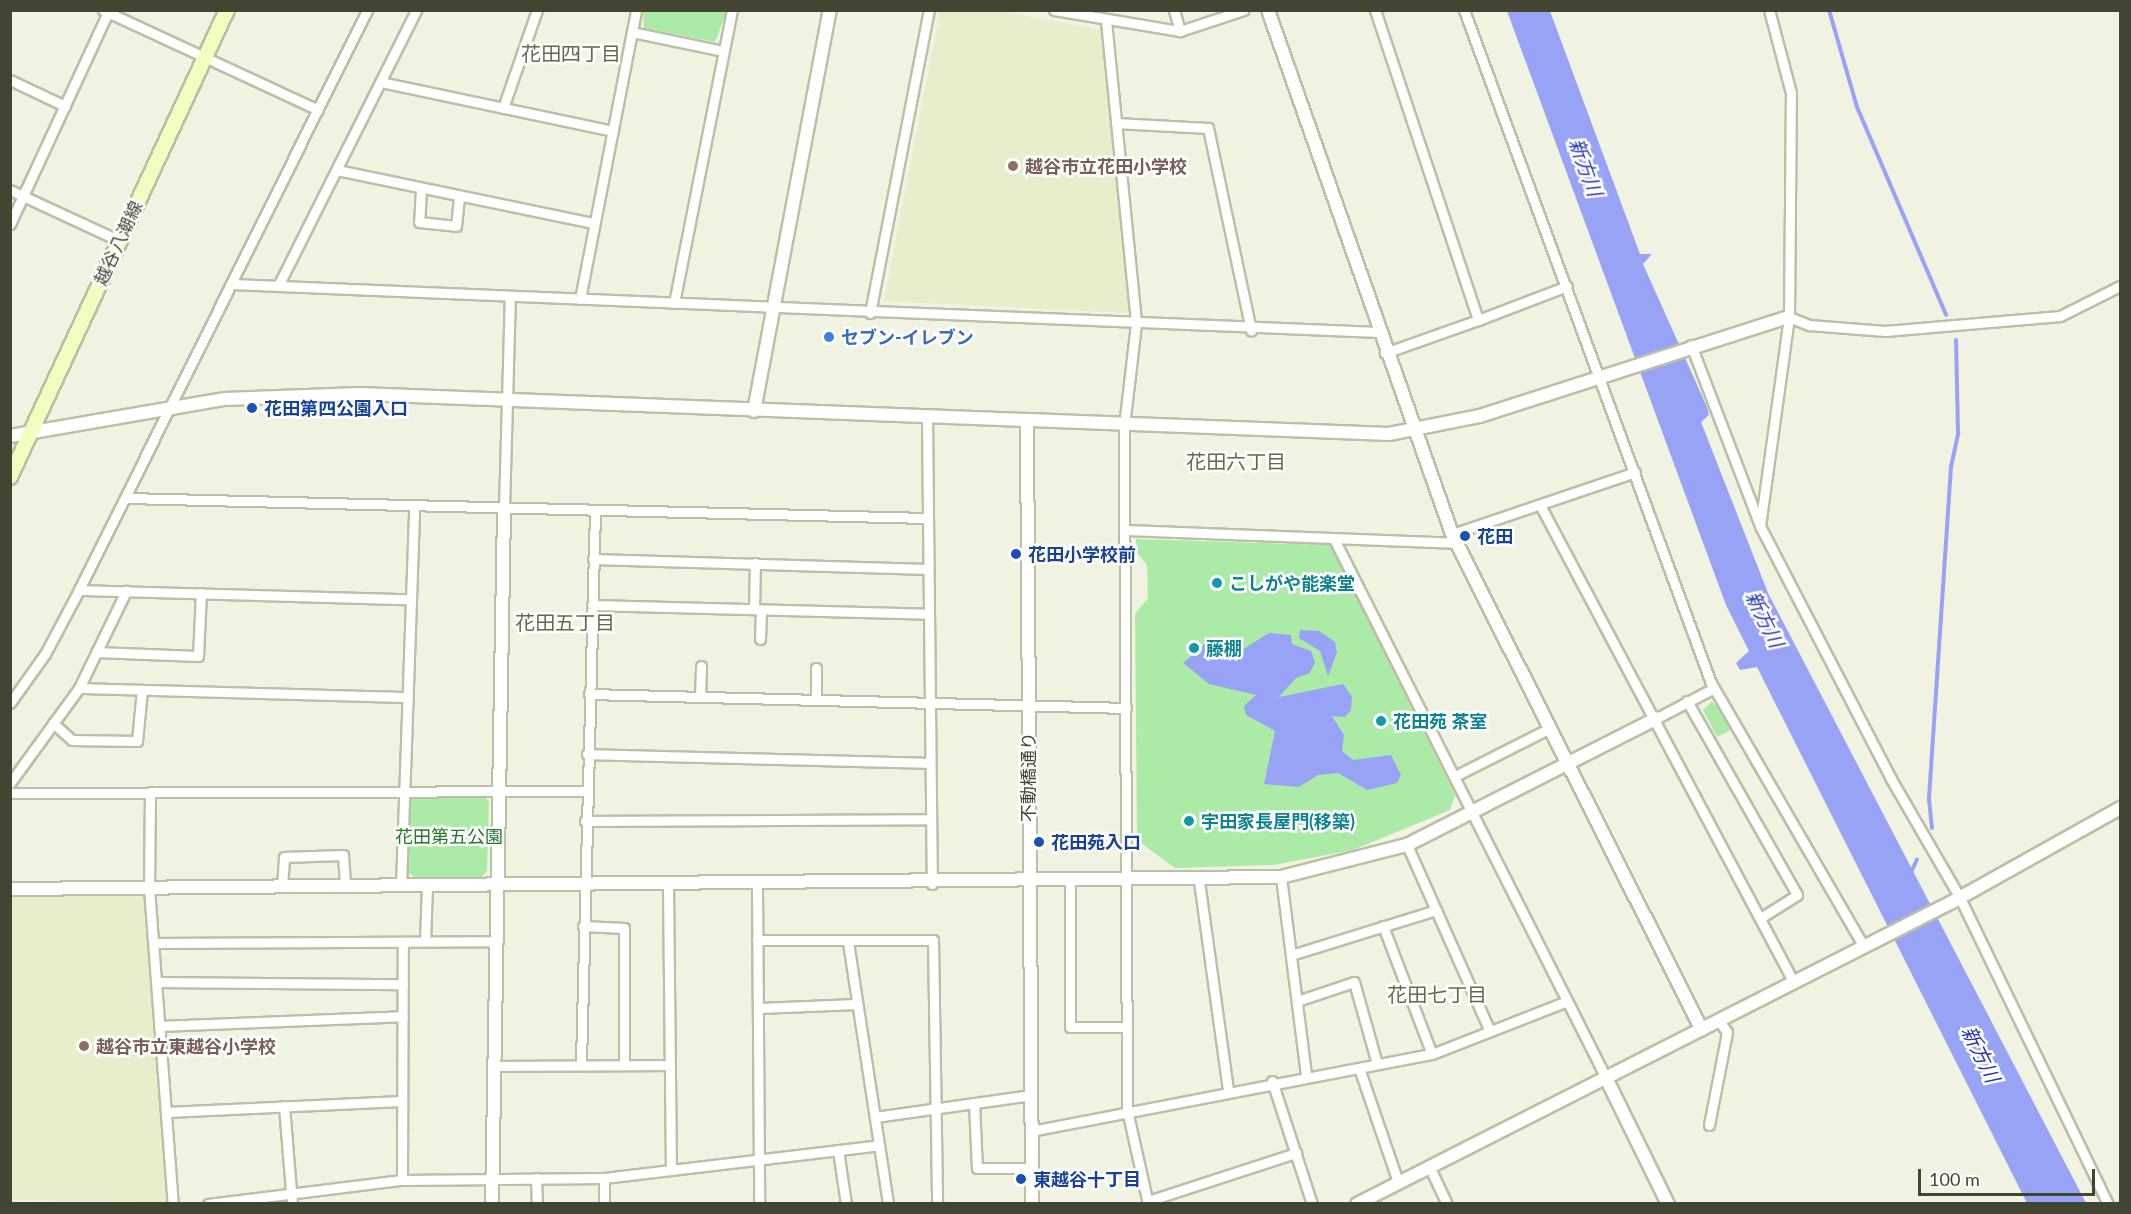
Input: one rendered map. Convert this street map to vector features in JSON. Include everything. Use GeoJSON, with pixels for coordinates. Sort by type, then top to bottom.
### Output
{"type":"FeatureCollection","features":[{"type":"Feature","properties":{"kind":"main road","name":"越谷八潮線"},"geometry":{"type":"LineString","coordinates":[[10,477],[227,10]]}},
{"type":"Feature","properties":{"kind":"street"},"geometry":{"type":"LineString","coordinates":[[10,703],[45,654],[79,590],[367,10]]}},
{"type":"Feature","properties":{"kind":"street"},"geometry":{"type":"LineString","coordinates":[[278,286],[416,10]]}},
{"type":"Feature","properties":{"kind":"street"},"geometry":{"type":"LineString","coordinates":[[503,108],[537,10]]}},
{"type":"Feature","properties":{"kind":"street"},"geometry":{"type":"LineString","coordinates":[[580,299],[636,10]]}},
{"type":"Feature","properties":{"kind":"street"},"geometry":{"type":"LineString","coordinates":[[674,303],[732,10]]}},
{"type":"Feature","properties":{"kind":"street"},"geometry":{"type":"LineString","coordinates":[[754,411],[771,307],[830,10]]}},
{"type":"Feature","properties":{"kind":"street"},"geometry":{"type":"LineString","coordinates":[[870,313],[929,10]]}},
{"type":"Feature","properties":{"kind":"street"},"geometry":{"type":"LineString","coordinates":[[1173,10],[1180,32]]}},
{"type":"Feature","properties":{"kind":"street"},"geometry":{"type":"LineString","coordinates":[[1055,11],[1180,32],[1244,10]]}},
{"type":"Feature","properties":{"kind":"street"},"geometry":{"type":"LineString","coordinates":[[1268,10],[1412,432],[1454,538],[1566,765],[1702,1030]]}},
{"type":"Feature","properties":{"kind":"street"},"geometry":{"type":"LineString","coordinates":[[1375,10],[1478,320]]}},
{"type":"Feature","properties":{"kind":"street"},"geometry":{"type":"LineString","coordinates":[[1464,10],[1714,688],[1862,943]]}},
{"type":"Feature","properties":{"kind":"street"},"geometry":{"type":"LineString","coordinates":[[1760,526],[1789,317],[1791,93],[1769,10]]}},
{"type":"Feature","properties":{"kind":"street"},"geometry":{"type":"LineString","coordinates":[[10,224],[107,11],[318,110]]}},
{"type":"Feature","properties":{"kind":"street"},"geometry":{"type":"LineString","coordinates":[[1106,21],[1136,324],[1124,426],[1127,1110],[1148,1202],[1296,1153]]}},
{"type":"Feature","properties":{"kind":"street"},"geometry":{"type":"LineString","coordinates":[[632,32],[723,51]]}},
{"type":"Feature","properties":{"kind":"street"},"geometry":{"type":"LineString","coordinates":[[10,80],[65,106]]}},
{"type":"Feature","properties":{"kind":"street"},"geometry":{"type":"LineString","coordinates":[[381,82],[613,131]]}},
{"type":"Feature","properties":{"kind":"street"},"geometry":{"type":"LineString","coordinates":[[1116,123],[1208,128],[1251,330]]}},
{"type":"Feature","properties":{"kind":"street"},"geometry":{"type":"LineString","coordinates":[[337,170],[594,223]]}},
{"type":"Feature","properties":{"kind":"street"},"geometry":{"type":"LineString","coordinates":[[421,188],[418,222],[456,226],[459,196]]}},
{"type":"Feature","properties":{"kind":"street"},"geometry":{"type":"LineString","coordinates":[[10,190],[120,241]]}},
{"type":"Feature","properties":{"kind":"street"},"geometry":{"type":"LineString","coordinates":[[232,284],[1251,330],[1378,332]]}},
{"type":"Feature","properties":{"kind":"street"},"geometry":{"type":"LineString","coordinates":[[1385,353],[1567,286]]}},
{"type":"Feature","properties":{"kind":"street"},"geometry":{"type":"LineString","coordinates":[[10,436],[170,407],[311,394],[1352,435],[1412,432],[1601,378],[1691,345],[1789,317],[1809,325],[1885,331],[2060,316],[2121,286]]}},
{"type":"Feature","properties":{"kind":"street"},"geometry":{"type":"LineString","coordinates":[[492,1203],[496,790],[510,296]]}},
{"type":"Feature","properties":{"kind":"street"},"geometry":{"type":"LineString","coordinates":[[1691,345],[1760,526],[1956,900],[2108,1203]]}},
{"type":"Feature","properties":{"kind":"street"},"geometry":{"type":"LineString","coordinates":[[927,418],[932,884]]}},
{"type":"Feature","properties":{"kind":"street","name":"不動橋通り"},"geometry":{"type":"LineString","coordinates":[[1027,423],[1032,1203]]}},
{"type":"Feature","properties":{"kind":"street"},"geometry":{"type":"LineString","coordinates":[[1125,530],[1334,539],[1454,538],[1635,472]]}},
{"type":"Feature","properties":{"kind":"street"},"geometry":{"type":"LineString","coordinates":[[126,498],[928,518]]}},
{"type":"Feature","properties":{"kind":"street"},"geometry":{"type":"LineString","coordinates":[[402,886],[414,505]]}},
{"type":"Feature","properties":{"kind":"street"},"geometry":{"type":"LineString","coordinates":[[1540,505],[1763,916],[1793,981]]}},
{"type":"Feature","properties":{"kind":"street"},"geometry":{"type":"LineString","coordinates":[[581,1063],[583,887],[595,510]]}},
{"type":"Feature","properties":{"kind":"street"},"geometry":{"type":"LineString","coordinates":[[1334,539],[1668,1203]]}},
{"type":"Feature","properties":{"kind":"street"},"geometry":{"type":"LineString","coordinates":[[593,559],[928,568]]}},
{"type":"Feature","properties":{"kind":"street"},"geometry":{"type":"LineString","coordinates":[[755,563],[760,639]]}},
{"type":"Feature","properties":{"kind":"street"},"geometry":{"type":"LineString","coordinates":[[79,590],[411,599]]}},
{"type":"Feature","properties":{"kind":"street"},"geometry":{"type":"LineString","coordinates":[[10,783],[79,688],[126,591]]}},
{"type":"Feature","properties":{"kind":"street"},"geometry":{"type":"LineString","coordinates":[[96,652],[198,656],[201,593]]}},
{"type":"Feature","properties":{"kind":"street"},"geometry":{"type":"LineString","coordinates":[[592,605],[929,614]]}},
{"type":"Feature","properties":{"kind":"street"},"geometry":{"type":"LineString","coordinates":[[700,697],[701,666]]}},
{"type":"Feature","properties":{"kind":"street"},"geometry":{"type":"LineString","coordinates":[[816,668],[816,700]]}},
{"type":"Feature","properties":{"kind":"street"},"geometry":{"type":"LineString","coordinates":[[79,688],[408,697]]}},
{"type":"Feature","properties":{"kind":"street"},"geometry":{"type":"LineString","coordinates":[[10,889],[495,885],[757,886],[1198,881],[1281,877],[1407,845],[1714,688]]}},
{"type":"Feature","properties":{"kind":"street"},"geometry":{"type":"LineString","coordinates":[[53,723],[72,740],[137,741],[142,690]]}},
{"type":"Feature","properties":{"kind":"street"},"geometry":{"type":"LineString","coordinates":[[589,694],[1126,708]]}},
{"type":"Feature","properties":{"kind":"street"},"geometry":{"type":"LineString","coordinates":[[1687,701],[1797,895],[1763,916]]}},
{"type":"Feature","properties":{"kind":"street"},"geometry":{"type":"LineString","coordinates":[[1455,776],[1548,729]]}},
{"type":"Feature","properties":{"kind":"street"},"geometry":{"type":"LineString","coordinates":[[587,754],[930,763]]}},
{"type":"Feature","properties":{"kind":"street"},"geometry":{"type":"LineString","coordinates":[[10,793],[405,789],[586,791]]}},
{"type":"Feature","properties":{"kind":"street"},"geometry":{"type":"LineString","coordinates":[[150,792],[149,888],[173,1203]]}},
{"type":"Feature","properties":{"kind":"street"},"geometry":{"type":"LineString","coordinates":[[1358,1203],[1605,1076],[1702,1030],[1862,943],[1956,900],[2121,808]]}},
{"type":"Feature","properties":{"kind":"street"},"geometry":{"type":"LineString","coordinates":[[585,821],[930,819]]}},
{"type":"Feature","properties":{"kind":"street"},"geometry":{"type":"LineString","coordinates":[[1407,845],[1491,1031]]}},
{"type":"Feature","properties":{"kind":"street"},"geometry":{"type":"LineString","coordinates":[[282,887],[284,857],[343,855],[345,887]]}},
{"type":"Feature","properties":{"kind":"street"},"geometry":{"type":"LineString","coordinates":[[1281,877],[1306,1075]]}},
{"type":"Feature","properties":{"kind":"street"},"geometry":{"type":"LineString","coordinates":[[1198,881],[1228,1090]]}},
{"type":"Feature","properties":{"kind":"street"},"geometry":{"type":"LineString","coordinates":[[1070,882],[1071,1027],[1126,1027]]}},
{"type":"Feature","properties":{"kind":"street"},"geometry":{"type":"LineString","coordinates":[[425,941],[428,886]]}},
{"type":"Feature","properties":{"kind":"street"},"geometry":{"type":"LineString","coordinates":[[668,886],[670,1170]]}},
{"type":"Feature","properties":{"kind":"street"},"geometry":{"type":"LineString","coordinates":[[757,886],[759,1203]]}},
{"type":"Feature","properties":{"kind":"street"},"geometry":{"type":"LineString","coordinates":[[1291,955],[1436,910]]}},
{"type":"Feature","properties":{"kind":"street"},"geometry":{"type":"LineString","coordinates":[[583,926],[624,928],[624,1064]]}},
{"type":"Feature","properties":{"kind":"street"},"geometry":{"type":"LineString","coordinates":[[1383,926],[1432,1054]]}},
{"type":"Feature","properties":{"kind":"street"},"geometry":{"type":"LineString","coordinates":[[757,940],[848,942],[933,940],[937,1203]]}},
{"type":"Feature","properties":{"kind":"street"},"geometry":{"type":"LineString","coordinates":[[154,943],[494,941]]}},
{"type":"Feature","properties":{"kind":"street"},"geometry":{"type":"LineString","coordinates":[[402,942],[402,1180]]}},
{"type":"Feature","properties":{"kind":"street"},"geometry":{"type":"LineString","coordinates":[[848,942],[888,1203]]}},
{"type":"Feature","properties":{"kind":"street"},"geometry":{"type":"LineString","coordinates":[[156,982],[402,984]]}},
{"type":"Feature","properties":{"kind":"street"},"geometry":{"type":"LineString","coordinates":[[1297,1001],[1354,982],[1377,1064]]}},
{"type":"Feature","properties":{"kind":"street"},"geometry":{"type":"LineString","coordinates":[[1031,1131],[1306,1075],[1359,1068],[1432,1054],[1568,1001]]}},
{"type":"Feature","properties":{"kind":"street"},"geometry":{"type":"LineString","coordinates":[[758,1008],[857,1004]]}},
{"type":"Feature","properties":{"kind":"street"},"geometry":{"type":"LineString","coordinates":[[159,1026],[403,1016]]}},
{"type":"Feature","properties":{"kind":"street"},"geometry":{"type":"LineString","coordinates":[[1709,1125],[1727,1032],[1719,1021]]}},
{"type":"Feature","properties":{"kind":"street"},"geometry":{"type":"LineString","coordinates":[[493,1066],[581,1063],[669,1065]]}},
{"type":"Feature","properties":{"kind":"street"},"geometry":{"type":"LineString","coordinates":[[1359,1068],[1398,1182]]}},
{"type":"Feature","properties":{"kind":"street"},"geometry":{"type":"LineString","coordinates":[[1272,1082],[1312,1203]]}},
{"type":"Feature","properties":{"kind":"street"},"geometry":{"type":"LineString","coordinates":[[875,1117],[1031,1095]]}},
{"type":"Feature","properties":{"kind":"street"},"geometry":{"type":"LineString","coordinates":[[166,1112],[402,1101]]}},
{"type":"Feature","properties":{"kind":"street"},"geometry":{"type":"LineString","coordinates":[[974,1103],[976,1168],[1032,1168]]}},
{"type":"Feature","properties":{"kind":"street"},"geometry":{"type":"LineString","coordinates":[[284,1106],[292,1203]]}},
{"type":"Feature","properties":{"kind":"street"},"geometry":{"type":"LineString","coordinates":[[208,1203],[292,1190],[402,1180],[604,1178],[879,1145]]}},
{"type":"Feature","properties":{"kind":"street"},"geometry":{"type":"LineString","coordinates":[[838,1150],[846,1203]]}},
{"type":"Feature","properties":{"kind":"street"},"geometry":{"type":"LineString","coordinates":[[1429,1166],[1447,1203]]}},
{"type":"Feature","properties":{"kind":"street"},"geometry":{"type":"LineString","coordinates":[[536,1178],[537,1203]]}},
{"type":"Feature","properties":{"kind":"street"},"geometry":{"type":"LineString","coordinates":[[604,1178],[604,1203]]}},
{"type":"Feature","properties":{"kind":"shaded area","name":"越谷市立花田小学校"},"geometry":{"type":"Polygon","coordinates":[[[940,11],[998,11],[1102,30],[1130,313],[884,301],[940,11]]]}},
{"type":"Feature","properties":{"kind":"shaded area","name":"越谷市立東越谷小学校"},"geometry":{"type":"Polygon","coordinates":[[[11,892],[147,892],[169,1202],[11,1200],[11,892]]]}},
{"type":"Feature","properties":{"kind":"green space"},"geometry":{"type":"Polygon","coordinates":[[[643,10],[727,11],[715,42],[644,28],[643,10]]]}},
{"type":"Feature","properties":{"kind":"green space"},"geometry":{"type":"Polygon","coordinates":[[[1136,539],[1330,545],[1455,795],[1450,810],[1353,850],[1274,865],[1175,868],[1137,840],[1135,614],[1148,598],[1147,565],[1136,552],[1136,539]]]}},
{"type":"Feature","properties":{"kind":"green space"},"geometry":{"type":"Polygon","coordinates":[[[1712,701],[1735,728],[1717,737],[1703,710],[1712,701]]]}},
{"type":"Feature","properties":{"kind":"green space","name":"花田第五公園"},"geometry":{"type":"Polygon","coordinates":[[[415,796],[483,796],[489,801],[487,871],[482,877],[414,877],[409,873],[410,801],[415,796]]]}},
{"type":"Feature","properties":{"kind":"water","name":"新方川"},"geometry":{"type":"Polygon","coordinates":[[[1507,11],[1550,11],[1640,254],[1652,254],[1643,264],[1707,407],[1709,415],[1701,422],[1768,593],[2086,1203],[2027,1203],[1757,667],[1740,670],[1736,663],[1749,651],[1726,605],[1507,11]]]}},
{"type":"Feature","properties":{"kind":"water"},"geometry":{"type":"Polygon","coordinates":[[[1300,630],[1319,631],[1335,642],[1337,653],[1328,676],[1320,651],[1299,638],[1300,630]]]}},
{"type":"Feature","properties":{"kind":"water"},"geometry":{"type":"Polygon","coordinates":[[[1269,633],[1291,635],[1292,644],[1311,651],[1315,662],[1310,673],[1296,678],[1279,697],[1343,684],[1352,697],[1351,710],[1345,717],[1332,716],[1344,735],[1342,751],[1353,760],[1391,755],[1401,775],[1397,783],[1367,790],[1338,773],[1318,775],[1299,787],[1264,784],[1275,731],[1246,715],[1244,706],[1256,695],[1209,684],[1183,663],[1206,643],[1237,653],[1269,633]]]}},
{"type":"Feature","properties":{"kind":"waterway"},"geometry":{"type":"LineString","coordinates":[[1829,10],[1857,107],[1946,315]]}},
{"type":"Feature","properties":{"kind":"waterway"},"geometry":{"type":"LineString","coordinates":[[1932,828],[1929,798],[1951,467],[1958,433],[1956,340]]}},
{"type":"Feature","properties":{"kind":"waterway"},"geometry":{"type":"LineString","coordinates":[[1910,875],[1917,859]]}},
{"type":"Feature","properties":{"kind":"place","name":"越谷市立花田小学校"},"geometry":{"type":"Point","coordinates":[1013,166]}},
{"type":"Feature","properties":{"kind":"place","name":"セブン-イレブン"},"geometry":{"type":"Point","coordinates":[829,337]}},
{"type":"Feature","properties":{"kind":"place","name":"花田第四公園入口"},"geometry":{"type":"Point","coordinates":[252,408]}},
{"type":"Feature","properties":{"kind":"place","name":"花田"},"geometry":{"type":"Point","coordinates":[1465,536]}},
{"type":"Feature","properties":{"kind":"place","name":"花田小学校前"},"geometry":{"type":"Point","coordinates":[1016,554]}},
{"type":"Feature","properties":{"kind":"place","name":"こしがや能楽堂"},"geometry":{"type":"Point","coordinates":[1217,583]}},
{"type":"Feature","properties":{"kind":"place","name":"藤棚"},"geometry":{"type":"Point","coordinates":[1194,648]}},
{"type":"Feature","properties":{"kind":"place","name":"花田苑 茶室"},"geometry":{"type":"Point","coordinates":[1381,721]}},
{"type":"Feature","properties":{"kind":"place","name":"宇田家長屋門(移築)"},"geometry":{"type":"Point","coordinates":[1189,821]}},
{"type":"Feature","properties":{"kind":"place","name":"花田苑入口"},"geometry":{"type":"Point","coordinates":[1039,842]}},
{"type":"Feature","properties":{"kind":"place","name":"越谷市立東越谷小学校"},"geometry":{"type":"Point","coordinates":[84,1046]}},
{"type":"Feature","properties":{"kind":"place","name":"東越谷十丁目"},"geometry":{"type":"Point","coordinates":[1021,1179]}},
{"type":"Feature","properties":{"kind":"district","name":"花田四丁目"},"geometry":{"type":"Point","coordinates":[571,53]}},
{"type":"Feature","properties":{"kind":"district","name":"花田六丁目"},"geometry":{"type":"Point","coordinates":[1236,461]}},
{"type":"Feature","properties":{"kind":"district","name":"花田五丁目"},"geometry":{"type":"Point","coordinates":[565,622]}},
{"type":"Feature","properties":{"kind":"district","name":"花田七丁目"},"geometry":{"type":"Point","coordinates":[1437,994]}}]}
